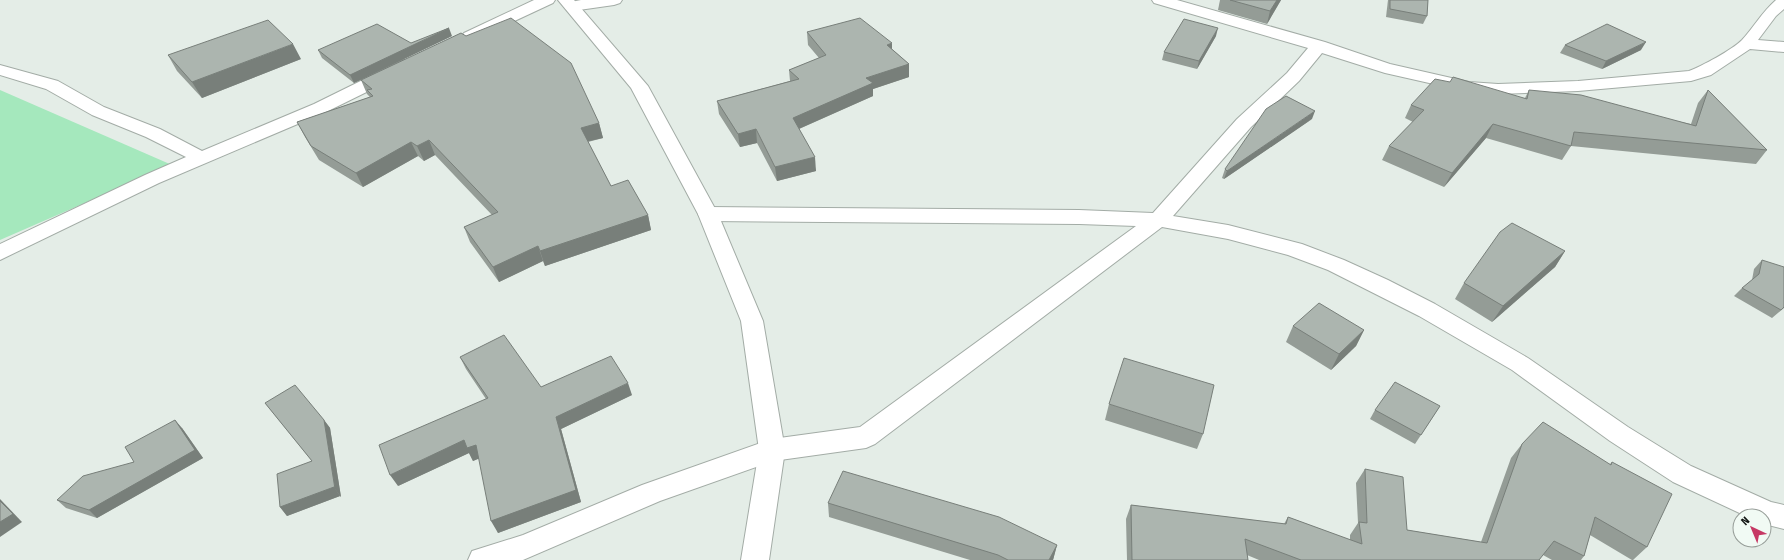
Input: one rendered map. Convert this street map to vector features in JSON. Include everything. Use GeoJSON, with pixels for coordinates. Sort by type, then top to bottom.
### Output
{"type":"FeatureCollection","features":[{"type":"Feature","properties":{"kind":"street"},"geometry":{"type":"LineString","coordinates":[[454,44],[547,0]]}},
{"type":"Feature","properties":{"kind":"street"},"geometry":{"type":"LineString","coordinates":[[569,3],[614,0]]}},
{"type":"Feature","properties":{"kind":"street"},"geometry":{"type":"LineString","coordinates":[[1160,0],[1319,46],[1385,68],[1469,87],[1498,89],[1578,86],[1691,76],[1705,72],[1747,44],[1770,13],[1784,1]]}},
{"type":"Feature","properties":{"kind":"street"},"geometry":{"type":"LineString","coordinates":[[569,3],[639,86],[708,214],[752,321],[772,450],[755,560]]}},
{"type":"Feature","properties":{"kind":"street"},"geometry":{"type":"LineString","coordinates":[[1747,44],[1784,47]]}},
{"type":"Feature","properties":{"kind":"street"},"geometry":{"type":"LineString","coordinates":[[482,560],[526,546],[651,493],[772,450],[866,437],[1158,220],[1244,123],[1293,77],[1319,46]]}},
{"type":"Feature","properties":{"kind":"street"},"geometry":{"type":"LineString","coordinates":[[0,253],[152,179],[320,108],[403,68]]}},
{"type":"Feature","properties":{"kind":"street"},"geometry":{"type":"LineString","coordinates":[[0,70],[52,85],[98,111],[153,133],[202,158]]}},
{"type":"Feature","properties":{"kind":"street"},"geometry":{"type":"LineString","coordinates":[[708,214],[1078,217],[1158,220],[1228,232],[1294,249],[1336,265],[1427,310],[1520,364],[1618,434],[1682,474],[1767,513],[1784,518]]}},
{"type":"Feature","properties":{"kind":"green space"},"geometry":{"type":"Polygon","coordinates":[[[0,90],[172,165],[0,240],[0,90]]]}},
{"type":"Feature","properties":{"kind":"building"},"geometry":{"type":"Polygon","coordinates":[[[1230,0],[1277,0],[1270,11],[1230,0]]]}},
{"type":"Feature","properties":{"kind":"building"},"geometry":{"type":"Polygon","coordinates":[[[1390,0],[1428,0],[1427,16],[1390,9],[1390,0]]]}},
{"type":"Feature","properties":{"kind":"building"},"geometry":{"type":"Polygon","coordinates":[[[511,18],[571,63],[599,123],[581,128],[611,186],[628,180],[648,215],[540,251],[538,246],[493,267],[464,227],[498,212],[429,140],[417,146],[411,142],[356,173],[311,146],[297,122],[373,96],[367,90],[372,89],[361,80],[461,33],[466,36],[511,18]]]}},
{"type":"Feature","properties":{"kind":"building"},"geometry":{"type":"Polygon","coordinates":[[[860,18],[892,43],[887,45],[909,64],[866,78],[873,83],[793,118],[815,157],[775,167],[756,129],[738,134],[717,101],[799,79],[789,70],[826,55],[807,32],[860,18]]]}},
{"type":"Feature","properties":{"kind":"building"},"geometry":{"type":"Polygon","coordinates":[[[1184,19],[1218,28],[1199,61],[1164,52],[1184,19]]]}},
{"type":"Feature","properties":{"kind":"building"},"geometry":{"type":"Polygon","coordinates":[[[268,20],[293,44],[192,82],[168,55],[268,20]]]}},
{"type":"Feature","properties":{"kind":"building"},"geometry":{"type":"Polygon","coordinates":[[[377,24],[411,43],[449,28],[350,75],[318,50],[377,24]]]}},
{"type":"Feature","properties":{"kind":"building"},"geometry":{"type":"Polygon","coordinates":[[[1607,24],[1646,42],[1606,61],[1565,45],[1607,24]]]}},
{"type":"Feature","properties":{"kind":"building"},"geometry":{"type":"Polygon","coordinates":[[[1453,77],[1527,99],[1529,90],[1581,95],[1696,126],[1708,90],[1767,150],[1574,132],[1571,146],[1493,124],[1452,173],[1389,146],[1424,110],[1411,105],[1435,79],[1450,82],[1453,77]]]}},
{"type":"Feature","properties":{"kind":"building"},"geometry":{"type":"Polygon","coordinates":[[[1286,96],[1315,111],[1227,171],[1225,169],[1266,109],[1286,96]]]}},
{"type":"Feature","properties":{"kind":"building"},"geometry":{"type":"Polygon","coordinates":[[[1512,223],[1565,251],[1503,306],[1464,283],[1500,232],[1512,223]]]}},
{"type":"Feature","properties":{"kind":"building"},"geometry":{"type":"Polygon","coordinates":[[[1762,260],[1784,267],[1784,307],[1781,310],[1742,288],[1759,274],[1762,260]]]}},
{"type":"Feature","properties":{"kind":"building"},"geometry":{"type":"Polygon","coordinates":[[[1319,303],[1364,330],[1339,354],[1293,326],[1319,303]]]}},
{"type":"Feature","properties":{"kind":"building"},"geometry":{"type":"Polygon","coordinates":[[[504,335],[541,387],[611,356],[628,383],[556,417],[576,490],[491,521],[476,445],[467,448],[464,440],[390,475],[379,445],[488,398],[460,357],[504,335]]]}},
{"type":"Feature","properties":{"kind":"building"},"geometry":{"type":"Polygon","coordinates":[[[1124,358],[1214,385],[1203,434],[1109,404],[1124,358]]]}},
{"type":"Feature","properties":{"kind":"building"},"geometry":{"type":"Polygon","coordinates":[[[1395,382],[1440,406],[1421,435],[1375,410],[1395,382]]]}},
{"type":"Feature","properties":{"kind":"building"},"geometry":{"type":"Polygon","coordinates":[[[295,385],[324,420],[335,489],[334,487],[280,507],[277,474],[312,461],[265,403],[295,385]]]}},
{"type":"Feature","properties":{"kind":"building"},"geometry":{"type":"Polygon","coordinates":[[[175,420],[195,450],[89,510],[57,500],[83,476],[134,462],[125,447],[175,420]]]}},
{"type":"Feature","properties":{"kind":"building"},"geometry":{"type":"Polygon","coordinates":[[[1543,422],[1611,465],[1612,462],[1672,494],[1647,547],[1595,517],[1584,556],[1554,541],[1539,560],[1301,560],[1245,539],[1248,560],[1132,560],[1131,505],[1286,524],[1288,517],[1362,544],[1359,522],[1367,523],[1365,469],[1403,477],[1407,530],[1487,543],[1522,444],[1543,422]]]}},
{"type":"Feature","properties":{"kind":"building"},"geometry":{"type":"Polygon","coordinates":[[[843,471],[999,517],[1057,545],[1049,560],[1008,560],[998,555],[828,503],[843,471]]]}},
{"type":"Feature","properties":{"kind":"building"},"geometry":{"type":"Polygon","coordinates":[[[0,501],[13,514],[0,522],[0,501]]]}}]}
